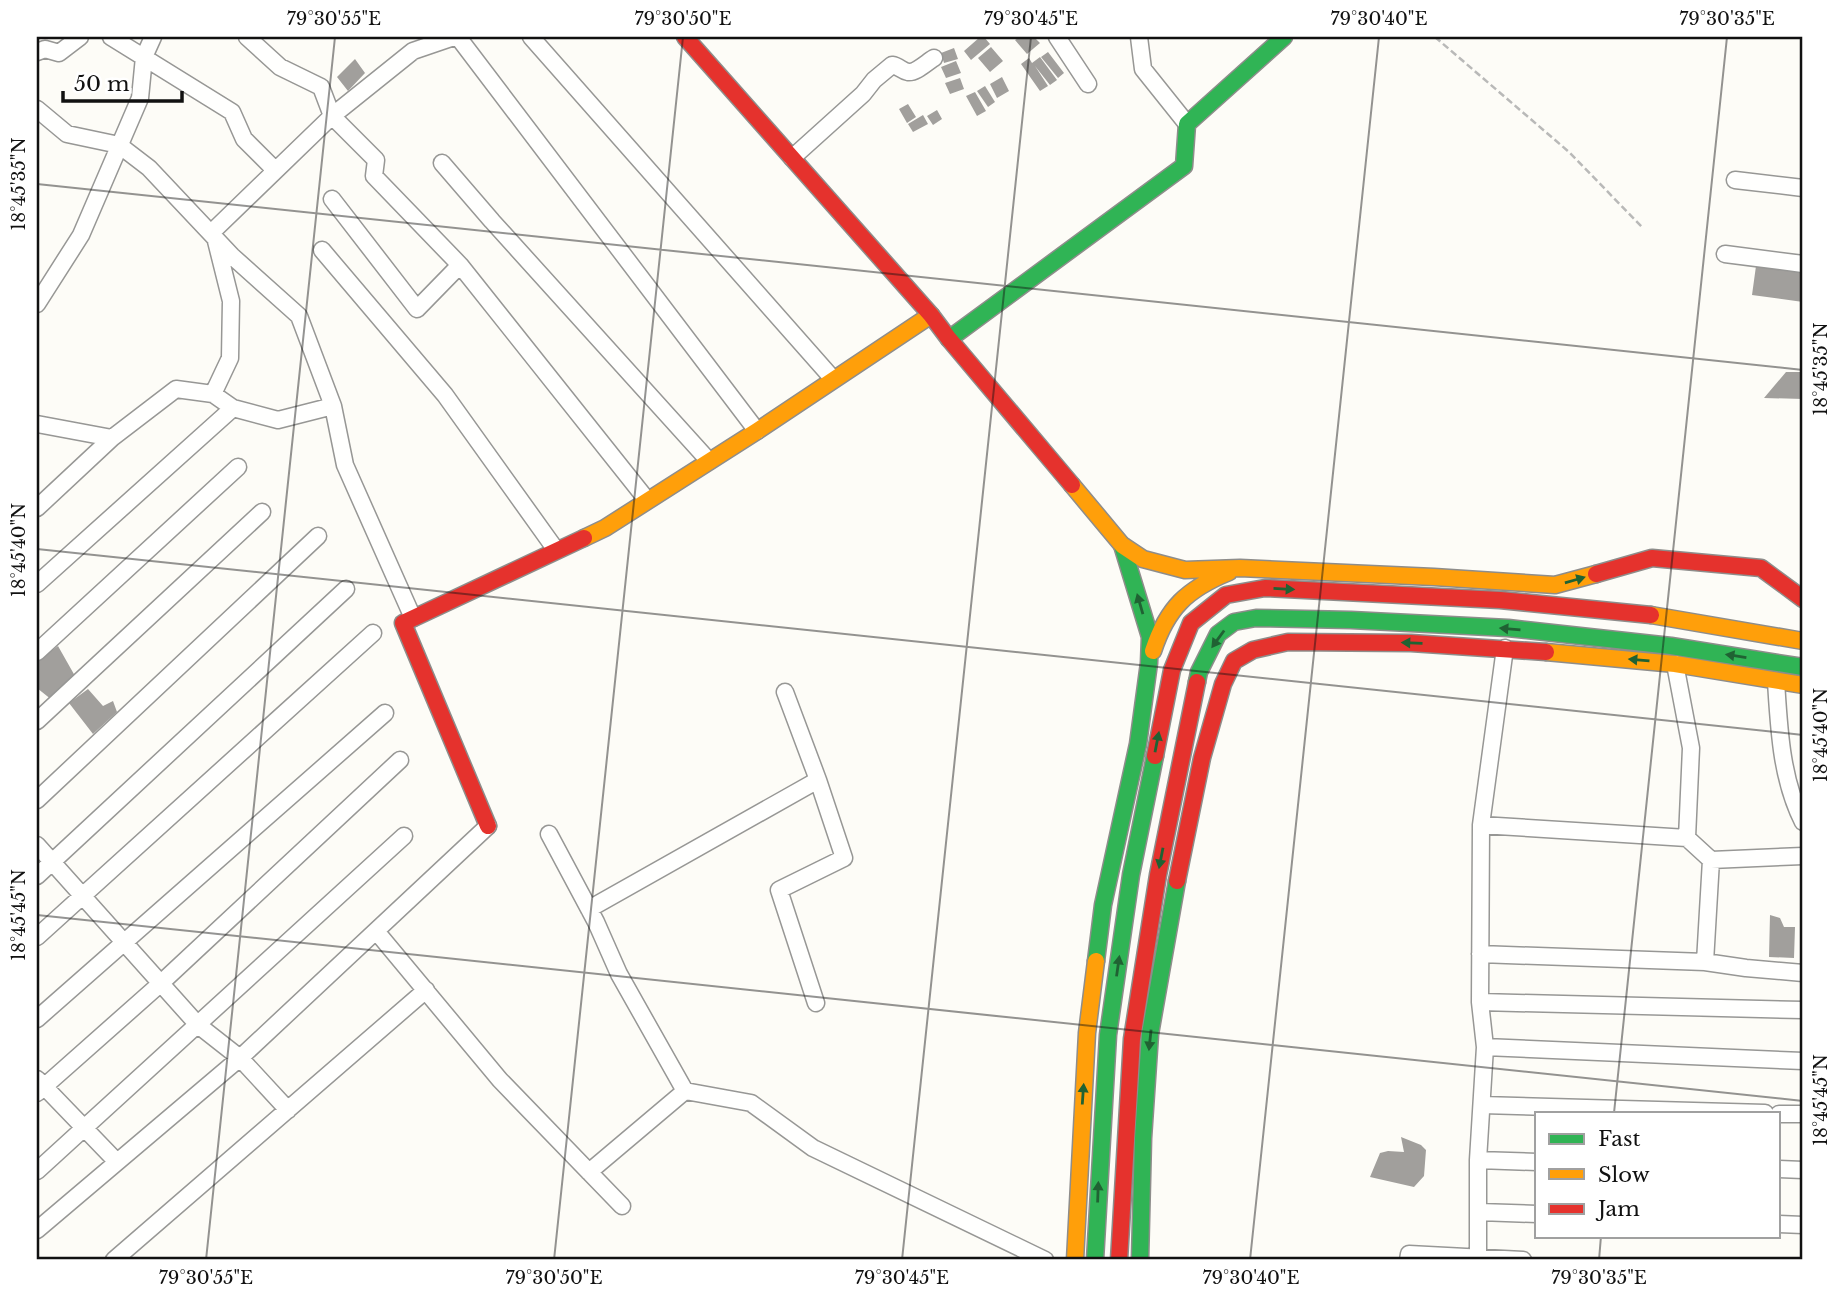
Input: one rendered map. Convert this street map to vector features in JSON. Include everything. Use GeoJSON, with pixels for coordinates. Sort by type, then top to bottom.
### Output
{"type":"FeatureCollection","features":[{"type":"Feature","properties":{"kind":"main road"},"geometry":{"type":"LineString","coordinates":[[685,37],[931,315],[1122,545],[1143,559],[1185,570],[1240,569],[1556,585],[1652,558],[1761,568],[1803,599]]}},
{"type":"Feature","properties":{"kind":"main road"},"geometry":{"type":"LineString","coordinates":[[949,339],[1184,166],[1187,124],[1284,37]]}},
{"type":"Feature","properties":{"kind":"main road"},"geometry":{"type":"LineString","coordinates":[[488,826],[403,623],[604,527],[757,431],[931,315]]}},
{"type":"Feature","properties":{"kind":"main road"},"geometry":{"type":"LineString","coordinates":[[1074,1260],[1082,1099],[1093,979],[1103,905],[1138,744],[1149,663],[1150,638],[1122,545]]}},
{"type":"Feature","properties":{"kind":"main road"},"geometry":{"type":"LineString","coordinates":[[1149,663],[1162,625],[1187,595],[1210,579],[1240,569]]}},
{"type":"Feature","properties":{"kind":"main road"},"geometry":{"type":"LineString","coordinates":[[1095,1260],[1108,1035],[1131,875],[1172,670],[1191,623],[1226,595],[1265,588],[1500,600],[1582,608],[1651,615],[1803,641]]}},
{"type":"Feature","properties":{"kind":"main road"},"geometry":{"type":"LineString","coordinates":[[1118,1260],[1132,1039],[1158,875],[1199,672],[1218,634],[1234,622],[1256,618],[1508,628],[1671,646],[1803,667]]}},
{"type":"Feature","properties":{"kind":"main road"},"geometry":{"type":"LineString","coordinates":[[1351,620],[1351,642]]}},
{"type":"Feature","properties":{"kind":"main road"},"geometry":{"type":"LineString","coordinates":[[1140,1260],[1143,1138],[1150,1034],[1178,874],[1202,758],[1223,684],[1234,661],[1253,650],[1288,642],[1410,643],[1505,648],[1675,664],[1803,685]]}},
{"type":"Feature","properties":{"kind":"main road"},"geometry":{"type":"LineString","coordinates":[[1185,735],[1202,758]]}},
{"type":"Feature","properties":{"kind":"street"},"geometry":{"type":"LineString","coordinates":[[37,52],[46,48],[59,53],[80,37]]}},
{"type":"Feature","properties":{"kind":"street"},"geometry":{"type":"LineString","coordinates":[[111,37],[232,112],[243,139],[275,170]]}},
{"type":"Feature","properties":{"kind":"street"},"geometry":{"type":"LineString","coordinates":[[37,304],[81,235],[140,98],[144,57],[153,37]]}},
{"type":"Feature","properties":{"kind":"street"},"geometry":{"type":"LineString","coordinates":[[247,37],[280,67],[321,87],[332,116],[376,160],[374,176],[460,265],[648,500]]}},
{"type":"Feature","properties":{"kind":"street"},"geometry":{"type":"LineString","coordinates":[[213,234],[332,116],[413,51],[456,37],[757,431]]}},
{"type":"Feature","properties":{"kind":"street"},"geometry":{"type":"LineString","coordinates":[[531,37],[833,379]]}},
{"type":"Feature","properties":{"kind":"street"},"geometry":{"type":"LineString","coordinates":[[1139,37],[1143,69],[1187,124]]}},
{"type":"Feature","properties":{"kind":"street"},"geometry":{"type":"LineString","coordinates":[[1061,38],[1088,84]]}},
{"type":"Feature","properties":{"kind":"street"},"geometry":{"type":"LineString","coordinates":[[792,158],[892,65],[900,66],[905,72],[912,72],[934,58]]}},
{"type":"Feature","properties":{"kind":"street"},"geometry":{"type":"LineString","coordinates":[[37,109],[67,134],[119,145],[149,168],[232,256],[299,316],[332,406],[345,465],[413,618]]}},
{"type":"Feature","properties":{"kind":"street"},"geometry":{"type":"LineString","coordinates":[[442,163],[709,461]]}},
{"type":"Feature","properties":{"kind":"street"},"geometry":{"type":"LineString","coordinates":[[1735,180],[1803,188]]}},
{"type":"Feature","properties":{"kind":"street"},"geometry":{"type":"LineString","coordinates":[[332,199],[417,309],[460,265]]}},
{"type":"Feature","properties":{"kind":"street"},"geometry":{"type":"LineString","coordinates":[[213,234],[231,302],[230,358],[213,394]]}},
{"type":"Feature","properties":{"kind":"street"},"geometry":{"type":"LineString","coordinates":[[322,250],[445,395],[556,550]]}},
{"type":"Feature","properties":{"kind":"street"},"geometry":{"type":"LineString","coordinates":[[1725,254],[1803,264]]}},
{"type":"Feature","properties":{"kind":"street"},"geometry":{"type":"LineString","coordinates":[[37,508],[112,438],[176,389],[213,394],[233,408],[278,420],[332,406]]}},
{"type":"Feature","properties":{"kind":"street"},"geometry":{"type":"LineString","coordinates":[[37,584],[233,408]]}},
{"type":"Feature","properties":{"kind":"street"},"geometry":{"type":"LineString","coordinates":[[37,425],[112,438]]}},
{"type":"Feature","properties":{"kind":"street"},"geometry":{"type":"LineString","coordinates":[[37,652],[238,467]]}},
{"type":"Feature","properties":{"kind":"street"},"geometry":{"type":"LineString","coordinates":[[37,722],[262,512]]}},
{"type":"Feature","properties":{"kind":"street"},"geometry":{"type":"LineString","coordinates":[[37,800],[318,536]]}},
{"type":"Feature","properties":{"kind":"street"},"geometry":{"type":"LineString","coordinates":[[37,876],[346,589]]}},
{"type":"Feature","properties":{"kind":"street"},"geometry":{"type":"LineString","coordinates":[[37,937],[373,633]]}},
{"type":"Feature","properties":{"kind":"street"},"geometry":{"type":"LineString","coordinates":[[1478,1258],[1478,1160],[1485,1047],[1480,1002],[1481,825],[1505,648]]}},
{"type":"Feature","properties":{"kind":"street"},"geometry":{"type":"LineString","coordinates":[[1675,664],[1691,748],[1687,838]]}},
{"type":"Feature","properties":{"kind":"street"},"geometry":{"type":"LineString","coordinates":[[1776,681],[1780,749],[1803,822]]}},
{"type":"Feature","properties":{"kind":"street"},"geometry":{"type":"LineString","coordinates":[[785,692],[844,858],[779,890],[816,1003]]}},
{"type":"Feature","properties":{"kind":"street"},"geometry":{"type":"LineString","coordinates":[[37,1018],[385,713]]}},
{"type":"Feature","properties":{"kind":"street"},"geometry":{"type":"LineString","coordinates":[[117,1162],[39,1086],[160,984],[400,760]]}},
{"type":"Feature","properties":{"kind":"street"},"geometry":{"type":"LineString","coordinates":[[589,909],[818,780]]}},
{"type":"Feature","properties":{"kind":"street"},"geometry":{"type":"LineString","coordinates":[[1481,825],[1687,838],[1711,860],[1803,856]]}},
{"type":"Feature","properties":{"kind":"street"},"geometry":{"type":"LineString","coordinates":[[37,1230],[240,1058],[488,826]]}},
{"type":"Feature","properties":{"kind":"street"},"geometry":{"type":"LineString","coordinates":[[549,834],[589,909],[619,974],[685,1091]]}},
{"type":"Feature","properties":{"kind":"street"},"geometry":{"type":"LineString","coordinates":[[37,1171],[404,836]]}},
{"type":"Feature","properties":{"kind":"street"},"geometry":{"type":"LineString","coordinates":[[37,845],[198,1025],[240,1058],[288,1110]]}},
{"type":"Feature","properties":{"kind":"street"},"geometry":{"type":"LineString","coordinates":[[1705,962],[1711,860]]}},
{"type":"Feature","properties":{"kind":"street"},"geometry":{"type":"LineString","coordinates":[[376,931],[500,1080],[622,1206]]}},
{"type":"Feature","properties":{"kind":"street"},"geometry":{"type":"LineString","coordinates":[[1480,954],[1705,962],[1803,973]]}},
{"type":"Feature","properties":{"kind":"street"},"geometry":{"type":"LineString","coordinates":[[114,1260],[426,990]]}},
{"type":"Feature","properties":{"kind":"street"},"geometry":{"type":"LineString","coordinates":[[1480,1002],[1803,1010]]}},
{"type":"Feature","properties":{"kind":"street"},"geometry":{"type":"LineString","coordinates":[[1485,1047],[1803,1061]]}},
{"type":"Feature","properties":{"kind":"street"},"geometry":{"type":"LineString","coordinates":[[589,1172],[685,1091]]}},
{"type":"Feature","properties":{"kind":"street"},"geometry":{"type":"LineString","coordinates":[[685,1091],[751,1103],[813,1148],[1045,1260]]}},
{"type":"Feature","properties":{"kind":"street"},"geometry":{"type":"LineString","coordinates":[[1482,1105],[1730,1112]]}},
{"type":"Feature","properties":{"kind":"street"},"geometry":{"type":"LineString","coordinates":[[1780,1114],[1803,1114]]}},
{"type":"Feature","properties":{"kind":"street"},"geometry":{"type":"LineString","coordinates":[[1478,1160],[1535,1162]]}},
{"type":"Feature","properties":{"kind":"street"},"geometry":{"type":"LineString","coordinates":[[1780,1169],[1803,1170]]}},
{"type":"Feature","properties":{"kind":"street"},"geometry":{"type":"LineString","coordinates":[[1479,1212],[1535,1214]]}},
{"type":"Feature","properties":{"kind":"street"},"geometry":{"type":"LineString","coordinates":[[1780,1224],[1803,1225]]}},
{"type":"Feature","properties":{"kind":"street"},"geometry":{"type":"LineString","coordinates":[[1408,1260],[1409,1254],[1523,1260]]}},
{"type":"Feature","properties":{"kind":"path"},"geometry":{"type":"LineString","coordinates":[[1434,37],[1569,152],[1642,227]]}},
{"type":"Feature","properties":{"kind":"building"},"geometry":{"type":"Polygon","coordinates":[[[980,37],[984,37],[990,44],[971,60],[964,51],[980,37]]]}},
{"type":"Feature","properties":{"kind":"building"},"geometry":{"type":"Polygon","coordinates":[[[1020,37],[1034,37],[1040,43],[1027,54],[1015,40],[1020,37]]]}},
{"type":"Feature","properties":{"kind":"building"},"geometry":{"type":"Polygon","coordinates":[[[991,47],[1003,61],[990,72],[978,58],[991,47]]]}},
{"type":"Feature","properties":{"kind":"building"},"geometry":{"type":"Polygon","coordinates":[[[954,48],[958,59],[944,63],[941,53],[954,48]]]}},
{"type":"Feature","properties":{"kind":"building"},"geometry":{"type":"Polygon","coordinates":[[[1048,52],[1064,73],[1058,78],[1041,57],[1048,52]]]}},
{"type":"Feature","properties":{"kind":"building"},"geometry":{"type":"Polygon","coordinates":[[[1040,57],[1057,80],[1050,85],[1035,66],[1048,86],[1040,91],[1021,64],[1029,58],[1032,63],[1040,57]]]}},
{"type":"Feature","properties":{"kind":"building"},"geometry":{"type":"Polygon","coordinates":[[[355,59],[365,73],[348,91],[337,77],[355,59]]]}},
{"type":"Feature","properties":{"kind":"building"},"geometry":{"type":"Polygon","coordinates":[[[956,61],[961,73],[946,78],[941,67],[956,61]]]}},
{"type":"Feature","properties":{"kind":"building"},"geometry":{"type":"Polygon","coordinates":[[[1002,77],[1009,91],[997,98],[990,84],[1002,77]]]}},
{"type":"Feature","properties":{"kind":"building"},"geometry":{"type":"Polygon","coordinates":[[[960,78],[964,89],[950,94],[945,83],[960,78]]]}},
{"type":"Feature","properties":{"kind":"building"},"geometry":{"type":"Polygon","coordinates":[[[985,86],[995,102],[988,107],[977,91],[985,86]]]}},
{"type":"Feature","properties":{"kind":"building"},"geometry":{"type":"Polygon","coordinates":[[[975,92],[986,111],[977,116],[966,96],[975,92]]]}},
{"type":"Feature","properties":{"kind":"building"},"geometry":{"type":"Polygon","coordinates":[[[908,104],[916,117],[907,123],[899,109],[908,104]]]}},
{"type":"Feature","properties":{"kind":"building"},"geometry":{"type":"Polygon","coordinates":[[[937,110],[942,119],[933,125],[927,116],[937,110]]]}},
{"type":"Feature","properties":{"kind":"building"},"geometry":{"type":"Polygon","coordinates":[[[923,115],[928,124],[913,132],[908,124],[923,115]]]}},
{"type":"Feature","properties":{"kind":"building"},"geometry":{"type":"Polygon","coordinates":[[[1756,266],[1803,272],[1803,302],[1752,295],[1756,266]]]}},
{"type":"Feature","properties":{"kind":"building"},"geometry":{"type":"Polygon","coordinates":[[[1786,372],[1803,372],[1803,399],[1764,398],[1786,372]]]}},
{"type":"Feature","properties":{"kind":"building"},"geometry":{"type":"Polygon","coordinates":[[[58,646],[75,676],[52,700],[37,688],[37,661],[58,646]]]}},
{"type":"Feature","properties":{"kind":"building"},"geometry":{"type":"Polygon","coordinates":[[[88,689],[103,706],[113,701],[117,712],[93,734],[69,703],[88,689]]]}},
{"type":"Feature","properties":{"kind":"building"},"geometry":{"type":"Polygon","coordinates":[[[1770,915],[1780,918],[1784,927],[1795,927],[1794,958],[1769,957],[1770,915]]]}},
{"type":"Feature","properties":{"kind":"building"},"geometry":{"type":"Polygon","coordinates":[[[1401,1137],[1421,1145],[1426,1150],[1424,1176],[1414,1187],[1370,1177],[1380,1153],[1404,1152],[1401,1137]]]}},
{"type":"Feature","properties":{"kind":"traffic: fast"},"geometry":{"type":"LineString","coordinates":[[949,339],[1184,166],[1187,124],[1284,37]]}},
{"type":"Feature","properties":{"kind":"traffic: fast"},"geometry":{"type":"LineString","coordinates":[[1096,961],[1103,905],[1138,744],[1149,663],[1150,637],[1122,545]]}},
{"type":"Feature","properties":{"kind":"traffic: fast"},"geometry":{"type":"LineString","coordinates":[[1197,682],[1199,672],[1218,634],[1234,622],[1256,618],[1508,628],[1671,646],[1803,667]]}},
{"type":"Feature","properties":{"kind":"traffic: fast"},"geometry":{"type":"LineString","coordinates":[[1095,1260],[1108,1035],[1131,875],[1155,756]]}},
{"type":"Feature","properties":{"kind":"traffic: fast"},"geometry":{"type":"LineString","coordinates":[[1140,1260],[1143,1138],[1150,1034],[1177,881]]}},
{"type":"Feature","properties":{"kind":"traffic: slow"},"geometry":{"type":"LineString","coordinates":[[584,538],[605,528],[757,431],[931,315]]}},
{"type":"Feature","properties":{"kind":"traffic: slow"},"geometry":{"type":"LineString","coordinates":[[1072,485],[1122,545],[1143,559],[1185,570],[1240,568],[1555,585],[1596,574]]}},
{"type":"Feature","properties":{"kind":"traffic: slow"},"geometry":{"type":"LineString","coordinates":[[1153,651],[1165,623],[1181,602],[1201,585],[1229,572]]}},
{"type":"Feature","properties":{"kind":"traffic: slow"},"geometry":{"type":"LineString","coordinates":[[1651,615],[1803,641]]}},
{"type":"Feature","properties":{"kind":"traffic: slow"},"geometry":{"type":"LineString","coordinates":[[1546,652],[1675,664],[1803,685]]}},
{"type":"Feature","properties":{"kind":"traffic: slow"},"geometry":{"type":"LineString","coordinates":[[1075,1260],[1087,1033],[1096,961]]}},
{"type":"Feature","properties":{"kind":"traffic: jam"},"geometry":{"type":"LineString","coordinates":[[685,37],[931,315],[1072,485]]}},
{"type":"Feature","properties":{"kind":"traffic: jam"},"geometry":{"type":"LineString","coordinates":[[488,826],[403,623],[584,538]]}},
{"type":"Feature","properties":{"kind":"traffic: jam"},"geometry":{"type":"LineString","coordinates":[[1596,574],[1652,558],[1761,568],[1803,599]]}},
{"type":"Feature","properties":{"kind":"traffic: jam"},"geometry":{"type":"LineString","coordinates":[[1155,756],[1172,670],[1191,623],[1226,595],[1265,588],[1500,600],[1651,615]]}},
{"type":"Feature","properties":{"kind":"traffic: jam"},"geometry":{"type":"LineString","coordinates":[[1177,881],[1202,758],[1223,684],[1234,661],[1253,650],[1288,642],[1411,643],[1546,652]]}},
{"type":"Feature","properties":{"kind":"traffic: jam"},"geometry":{"type":"LineString","coordinates":[[1119,1260],[1132,1039],[1158,875],[1197,682]]}}]}
